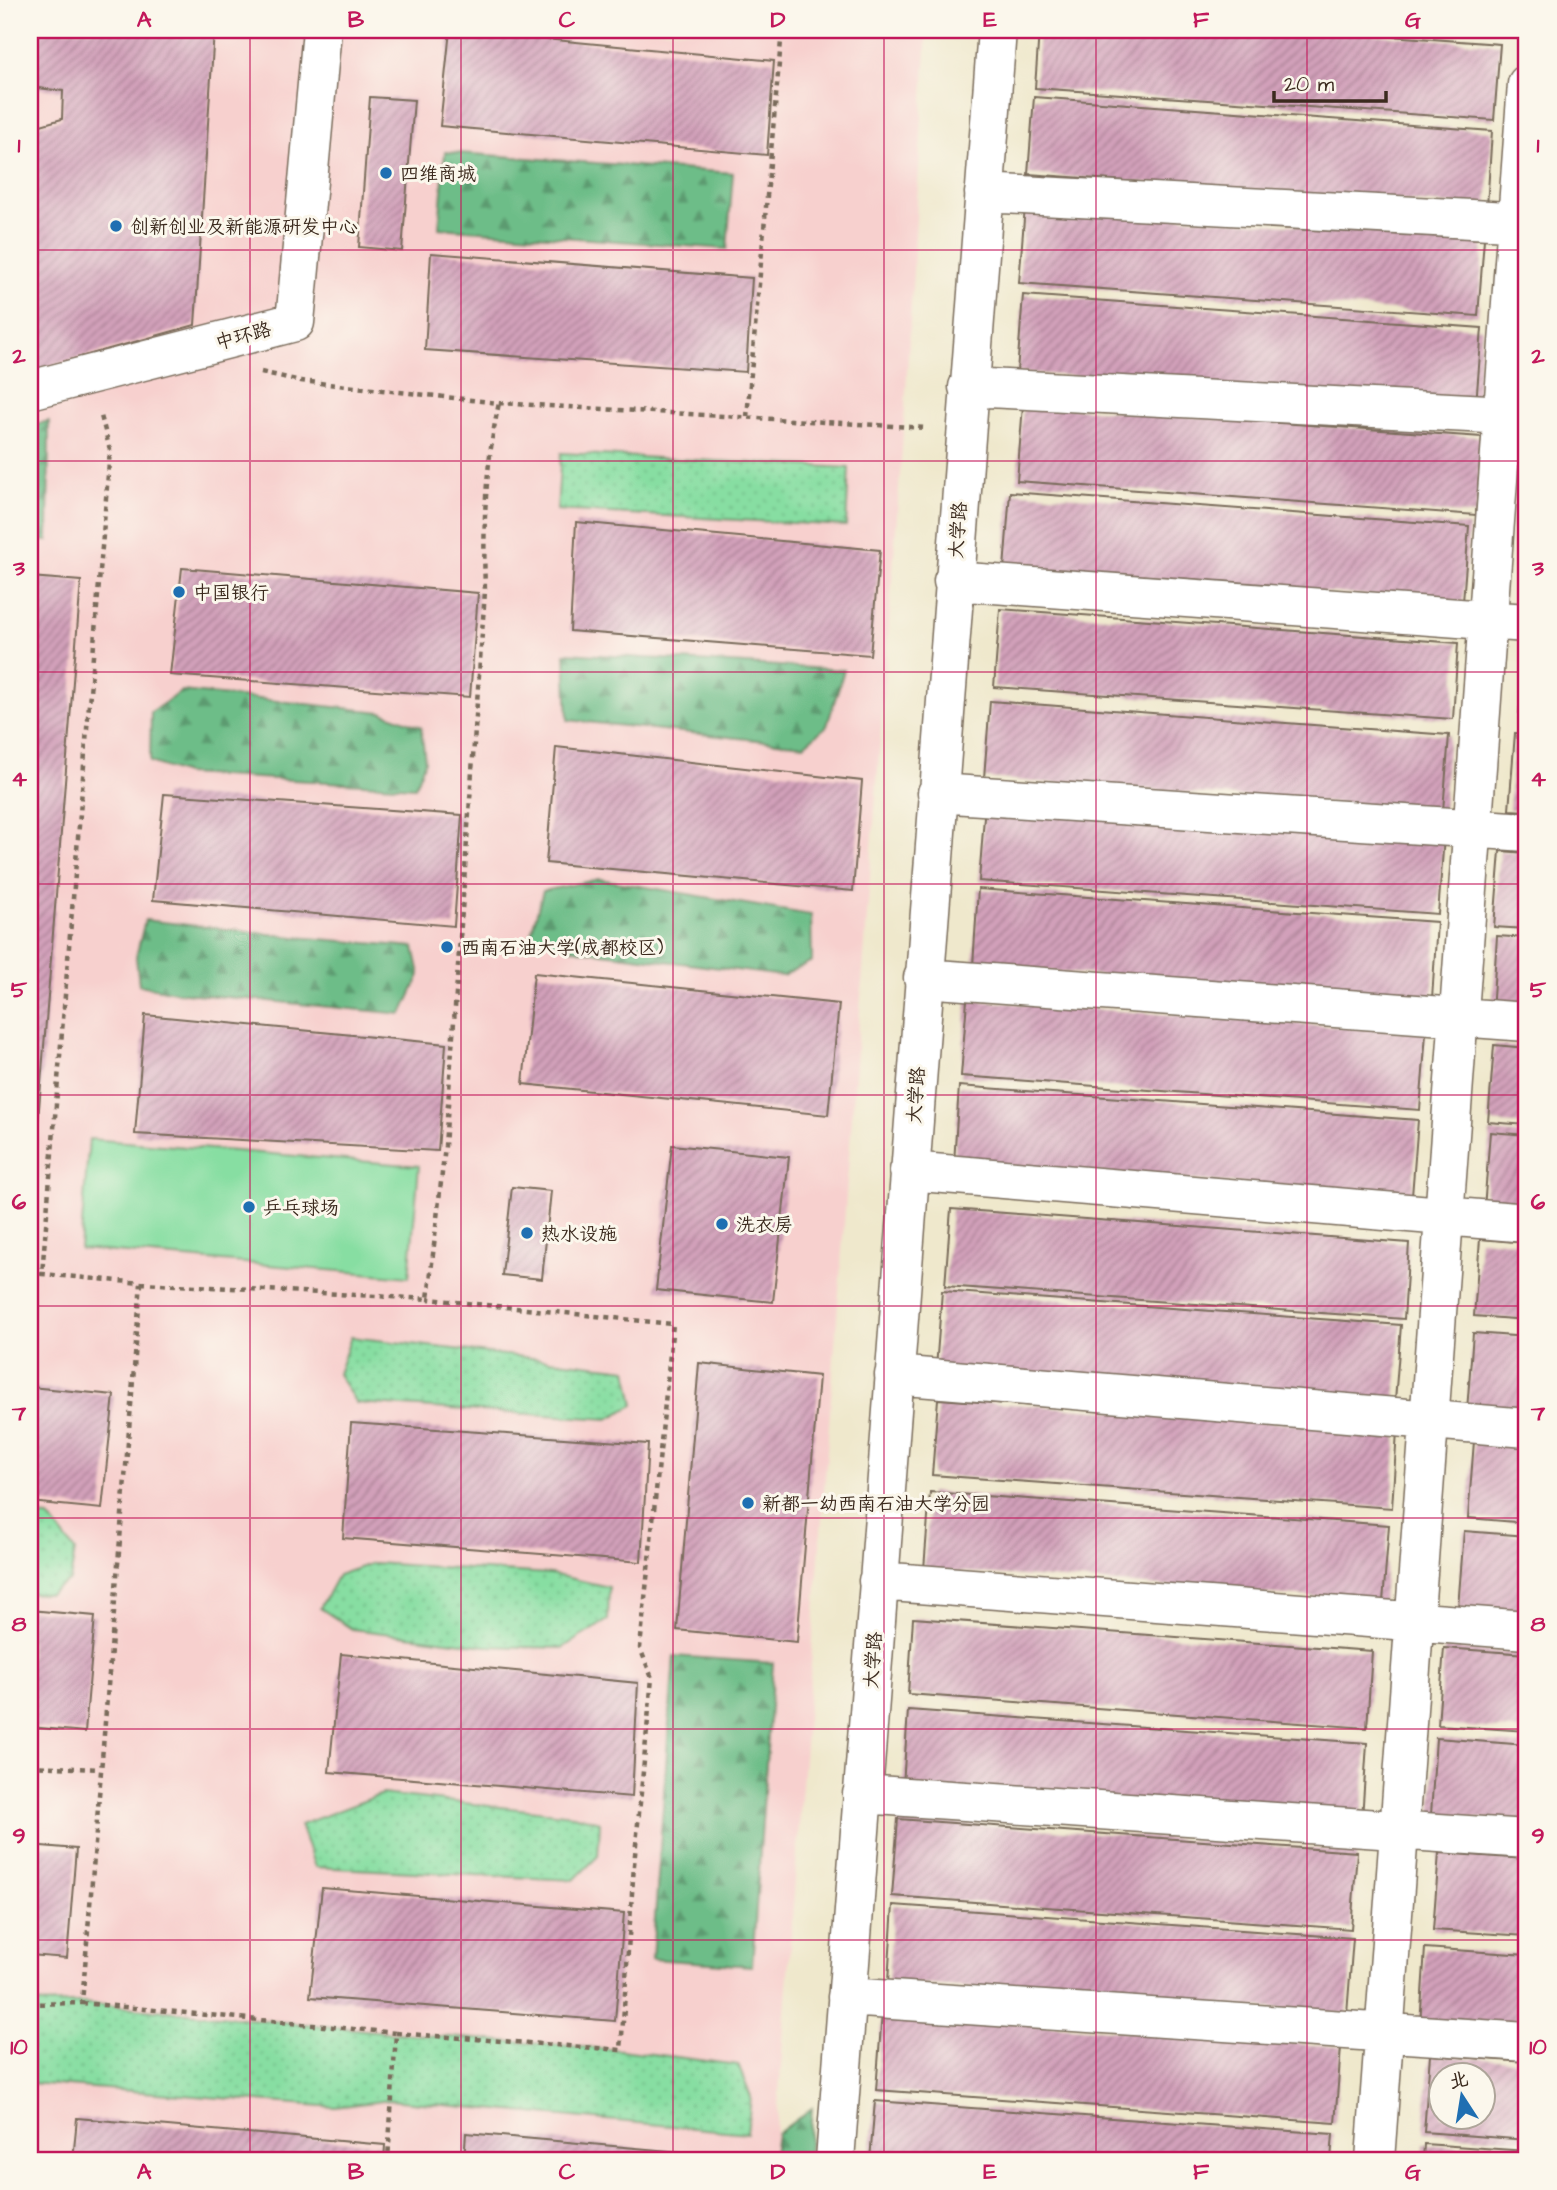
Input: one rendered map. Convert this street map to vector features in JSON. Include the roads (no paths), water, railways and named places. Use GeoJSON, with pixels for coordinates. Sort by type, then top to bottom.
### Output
{"type":"FeatureCollection","features":[{"type":"Feature","properties":{"kind":"street","name":"中环路"},"geometry":{"type":"LineString","coordinates":[[30,390],[295,322],[321,30]]}},
{"type":"Feature","properties":{"kind":"street","name":"大学路"},"geometry":{"type":"LineString","coordinates":[[835,2160],[953,581],[998,30]]}},
{"type":"Feature","properties":{"kind":"street"},"geometry":{"type":"LineString","coordinates":[[1375,2160],[1488,620],[1515,415],[1527,84]]}},
{"type":"Feature","properties":{"kind":"street"},"geometry":{"type":"LineString","coordinates":[[984,192],[1522,222]]}},
{"type":"Feature","properties":{"kind":"street"},"geometry":{"type":"LineString","coordinates":[[968,387],[1515,415]]}},
{"type":"Feature","properties":{"kind":"street"},"geometry":{"type":"LineString","coordinates":[[953,581],[1527,623]]}},
{"type":"Feature","properties":{"kind":"street"},"geometry":{"type":"LineString","coordinates":[[937,793],[1527,832]]}},
{"type":"Feature","properties":{"kind":"street"},"geometry":{"type":"LineString","coordinates":[[923,978],[1527,1022]]}},
{"type":"Feature","properties":{"kind":"street"},"geometry":{"type":"LineString","coordinates":[[909,1171],[1527,1223]]}},
{"type":"Feature","properties":{"kind":"street"},"geometry":{"type":"LineString","coordinates":[[894,1374],[1527,1428]]}},
{"type":"Feature","properties":{"kind":"street"},"geometry":{"type":"LineString","coordinates":[[878,1581],[1527,1630]]}},
{"type":"Feature","properties":{"kind":"street"},"geometry":{"type":"LineString","coordinates":[[862,1794],[1527,1839]]}},
{"type":"Feature","properties":{"kind":"street"},"geometry":{"type":"LineString","coordinates":[[847,1997],[1527,2042]]}},
{"type":"Feature","properties":{"kind":"place","name":"四维商城"},"geometry":{"type":"Point","coordinates":[386,173]}},
{"type":"Feature","properties":{"kind":"place","name":"创新创业及新能源研发中心"},"geometry":{"type":"Point","coordinates":[116,226]}},
{"type":"Feature","properties":{"kind":"place","name":"中国银行"},"geometry":{"type":"Point","coordinates":[179,592]}},
{"type":"Feature","properties":{"kind":"place","name":"西南石油大学(成都校区)"},"geometry":{"type":"Point","coordinates":[447,947]}},
{"type":"Feature","properties":{"kind":"place","name":"乒乓球场"},"geometry":{"type":"Point","coordinates":[249,1207]}},
{"type":"Feature","properties":{"kind":"place","name":"洗衣房"},"geometry":{"type":"Point","coordinates":[722,1224]}},
{"type":"Feature","properties":{"kind":"place","name":"热水设施"},"geometry":{"type":"Point","coordinates":[527,1233]}},
{"type":"Feature","properties":{"kind":"place","name":"新都一幼西南石油大学分园"},"geometry":{"type":"Point","coordinates":[748,1503]}}]}
